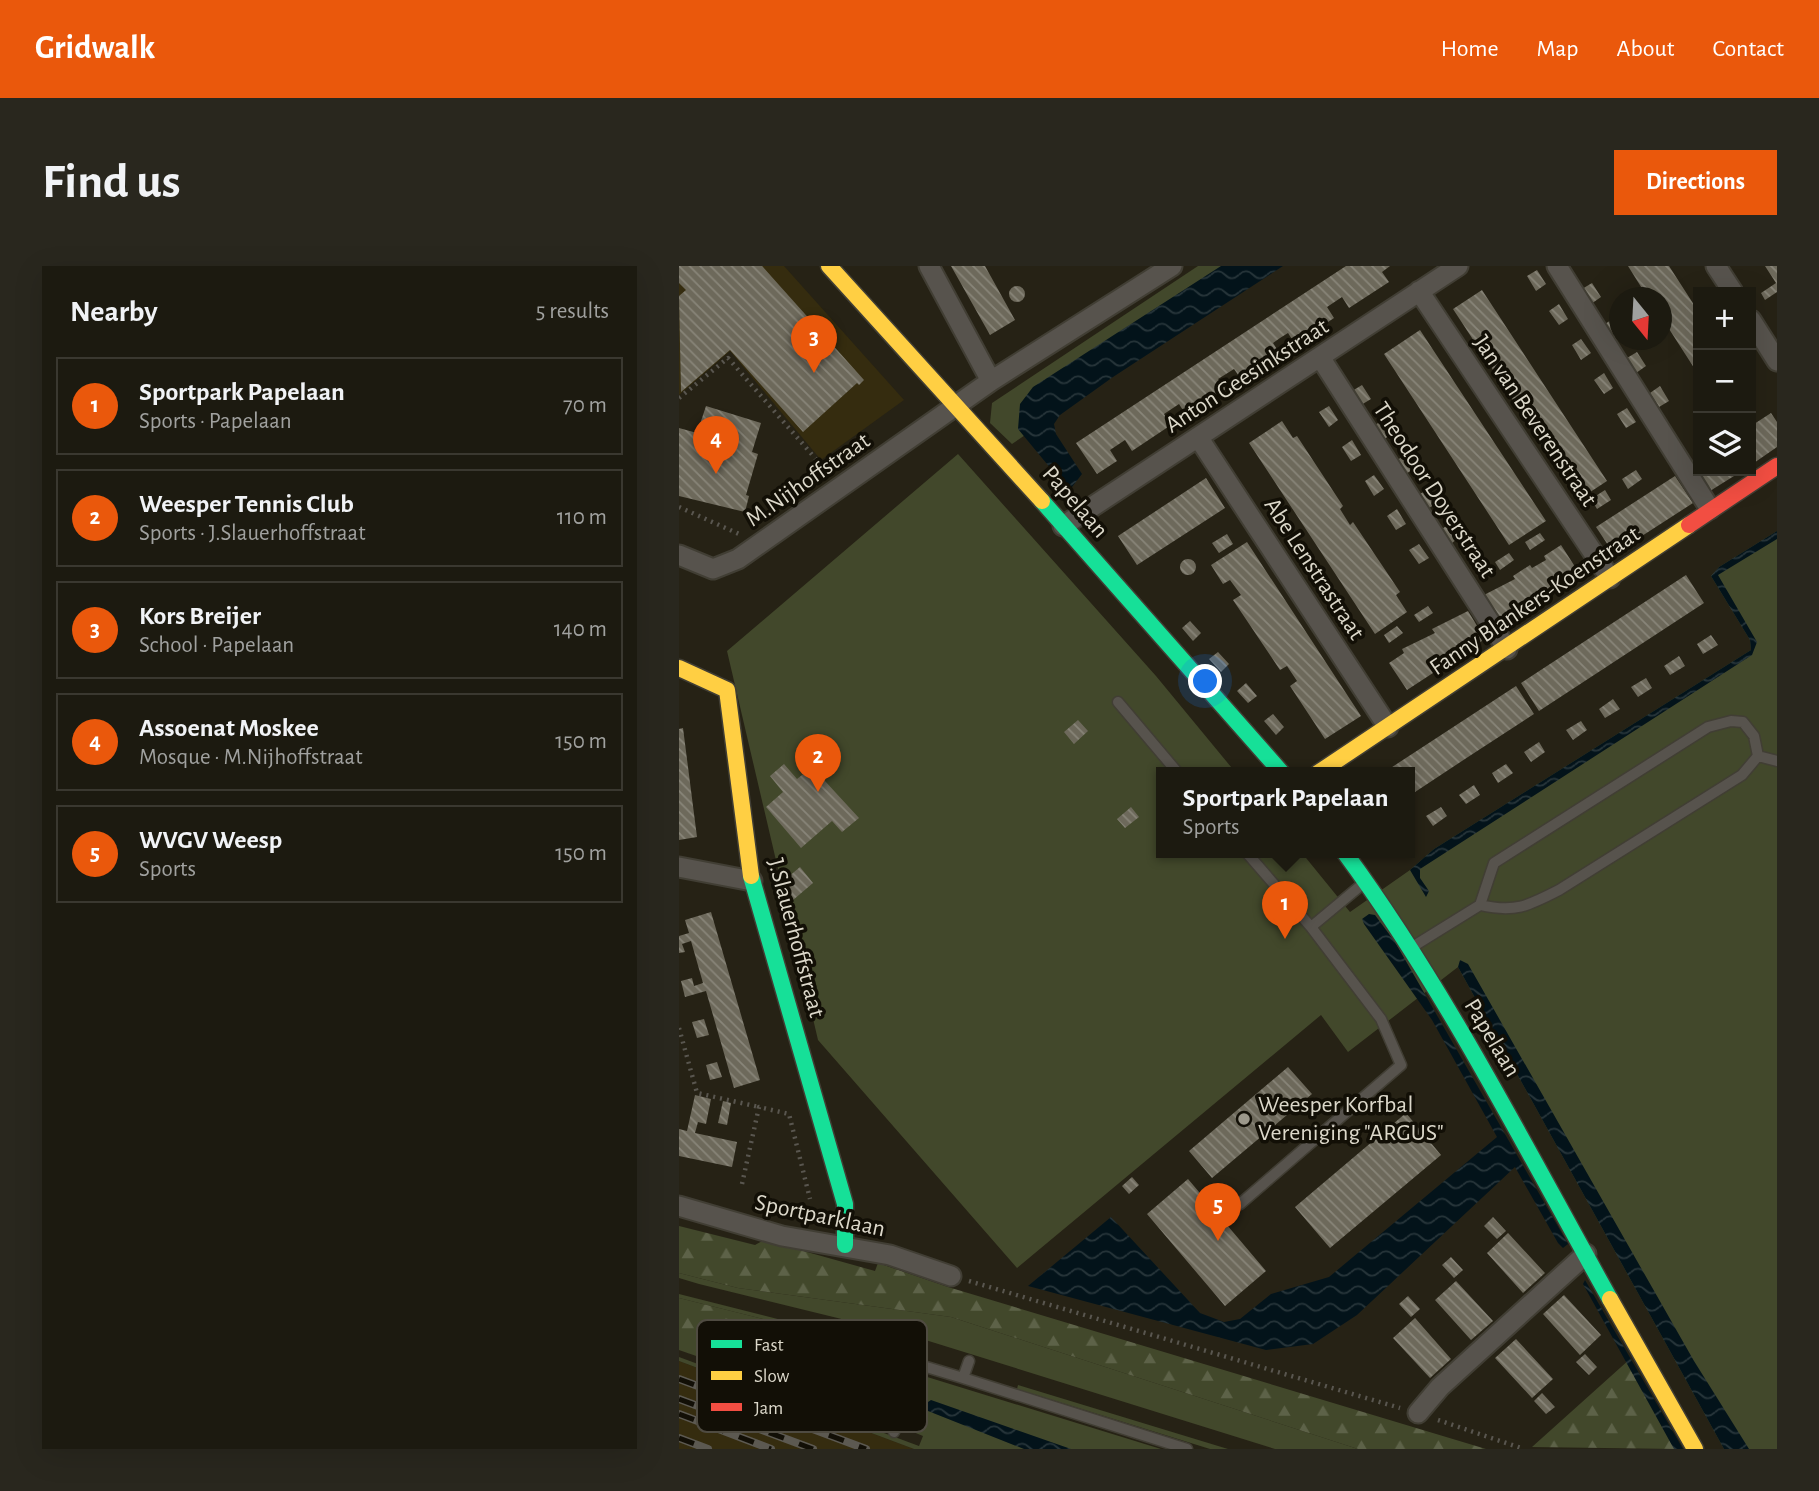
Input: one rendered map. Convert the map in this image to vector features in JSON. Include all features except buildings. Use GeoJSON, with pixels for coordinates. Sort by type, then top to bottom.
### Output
{"type":"FeatureCollection","features":[{"type":"Feature","properties":{"kind":"street","name":"Papelaan"},"geometry":{"type":"LineString","coordinates":[[829,266],[959,404],[1277,767]]}},
{"type":"Feature","properties":{"kind":"street"},"geometry":{"type":"LineString","coordinates":[[929,266],[991,381]]}},
{"type":"Feature","properties":{"kind":"street","name":"Anton Geesinkstraat"},"geometry":{"type":"LineString","coordinates":[[1063,526],[1458,266]]}},
{"type":"Feature","properties":{"kind":"street"},"geometry":{"type":"LineString","coordinates":[[1557,266],[1710,509]]}},
{"type":"Feature","properties":{"kind":"street"},"geometry":{"type":"LineString","coordinates":[[1716,266],[1730,287]]}},
{"type":"Feature","properties":{"kind":"street","name":"M.Nijhoffstraat"},"geometry":{"type":"LineString","coordinates":[[679,555],[713,569],[738,559],[991,381],[1166,267]]}},
{"type":"Feature","properties":{"kind":"street","name":"Jan van Beverenstraat"},"geometry":{"type":"LineString","coordinates":[[1419,292],[1610,578]]}},
{"type":"Feature","properties":{"kind":"street"},"geometry":{"type":"LineString","coordinates":[[1756,328],[1777,361]]}},
{"type":"Feature","properties":{"kind":"street","name":"Theodoor Doyerstraat"},"geometry":{"type":"LineString","coordinates":[[1320,357],[1507,649]]}},
{"type":"Feature","properties":{"kind":"street","name":"Abe Lenstrastraat"},"geometry":{"type":"LineString","coordinates":[[1198,437],[1388,727]]}},
{"type":"Feature","properties":{"kind":"street","name":"Fanny Blankers-Koenstraat"},"geometry":{"type":"LineString","coordinates":[[1327,767],[1777,466]]}},
{"type":"Feature","properties":{"kind":"street","name":"J.Slauerhoffstraat"},"geometry":{"type":"LineString","coordinates":[[679,668],[727,690],[752,881],[845,1204],[845,1245]]}},
{"type":"Feature","properties":{"kind":"street","name":"Papelaan"},"geometry":{"type":"LineString","coordinates":[[1349,858],[1409,949],[1502,1104],[1695,1449]]}},
{"type":"Feature","properties":{"kind":"street"},"geometry":{"type":"LineString","coordinates":[[679,867],[752,881]]}},
{"type":"Feature","properties":{"kind":"street","name":"Sportparklaan"},"geometry":{"type":"LineString","coordinates":[[679,1206],[782,1236],[890,1255],[951,1276]]}},
{"type":"Feature","properties":{"kind":"street"},"geometry":{"type":"LineString","coordinates":[[1418,1413],[1440,1387],[1586,1254]]}},
{"type":"Feature","properties":{"kind":"lane"},"geometry":{"type":"LineString","coordinates":[[1118,702],[1173,767]]}},
{"type":"Feature","properties":{"kind":"lane"},"geometry":{"type":"LineString","coordinates":[[1409,949],[1480,905],[1494,863],[1708,727],[1731,721],[1743,722],[1754,736],[1758,756]]}},
{"type":"Feature","properties":{"kind":"lane"},"geometry":{"type":"LineString","coordinates":[[1758,756],[1777,761]]}},
{"type":"Feature","properties":{"kind":"lane"},"geometry":{"type":"LineString","coordinates":[[1480,905],[1506,911],[1530,906],[1742,775],[1758,756]]}},
{"type":"Feature","properties":{"kind":"lane"},"geometry":{"type":"LineString","coordinates":[[1240,1204],[1401,1065],[1381,1019],[1311,927],[1251,858]]}},
{"type":"Feature","properties":{"kind":"lane"},"geometry":{"type":"LineString","coordinates":[[1311,927],[1366,881]]}},
{"type":"Feature","properties":{"kind":"lane"},"geometry":{"type":"LineString","coordinates":[[963,1378],[968,1361]]}},
{"type":"Feature","properties":{"kind":"lane"},"geometry":{"type":"LineString","coordinates":[[927,1367],[1187,1449]]}},
{"type":"Feature","properties":{"kind":"path"},"geometry":{"type":"LineString","coordinates":[[679,398],[728,358],[839,487]]}},
{"type":"Feature","properties":{"kind":"path"},"geometry":{"type":"LineString","coordinates":[[679,507],[760,544]]}},
{"type":"Feature","properties":{"kind":"path"},"geometry":{"type":"LineString","coordinates":[[679,1028],[697,1093],[789,1114],[810,1199]]}},
{"type":"Feature","properties":{"kind":"path"},"geometry":{"type":"LineString","coordinates":[[742,1184],[759,1107]]}},
{"type":"Feature","properties":{"kind":"path"},"geometry":{"type":"LineString","coordinates":[[951,1276],[1418,1413],[1524,1449]]}},
{"type":"Feature","properties":{"kind":"shaded area"},"geometry":{"type":"Polygon","coordinates":[[[679,266],[784,266],[904,400],[821,460],[730,351],[679,395],[679,266]]]}},
{"type":"Feature","properties":{"kind":"shaded area"},"geometry":{"type":"Polygon","coordinates":[[[679,1361],[697,1368],[697,1432],[869,1432],[914,1449],[679,1449],[679,1361]]]}},
{"type":"Feature","properties":{"kind":"green space"},"geometry":{"type":"Polygon","coordinates":[[[1198,266],[1241,266],[1106,380],[1012,444],[990,423],[992,403],[1198,266]]]}},
{"type":"Feature","properties":{"kind":"green space"},"geometry":{"type":"Polygon","coordinates":[[[958,454],[1156,676],[1231,767],[1156,767],[1156,858],[1306,858],[1350,912],[1410,870],[1434,849],[1751,650],[1750,640],[1711,576],[1719,567],[1777,531],[1777,1449],[1724,1449],[1458,967],[1348,1052],[1321,1015],[1017,1268],[818,1040],[727,651],[958,454]]]}},
{"type":"Feature","properties":{"kind":"green space"},"geometry":{"type":"Polygon","coordinates":[[[679,1226],[755,1245],[764,1240],[875,1271],[878,1263],[948,1287],[1486,1449],[1358,1449],[951,1317],[738,1288],[679,1273],[679,1226]]]}},
{"type":"Feature","properties":{"kind":"green space"},"geometry":{"type":"Polygon","coordinates":[[[679,1273],[738,1288],[951,1317],[1358,1449],[1275,1449],[927,1340],[927,1320],[846,1320],[679,1278],[679,1273]]]}},
{"type":"Feature","properties":{"kind":"green space"},"geometry":{"type":"Polygon","coordinates":[[[679,1294],[781,1320],[767,1320],[679,1298],[679,1294]]]}},
{"type":"Feature","properties":{"kind":"green space"},"geometry":{"type":"Polygon","coordinates":[[[679,1298],[767,1320],[697,1320],[697,1356],[679,1350],[679,1298]]]}},
{"type":"Feature","properties":{"kind":"green space"},"geometry":{"type":"Polygon","coordinates":[[[679,1357],[697,1364],[697,1368],[679,1361],[679,1357]]]}},
{"type":"Feature","properties":{"kind":"green space"},"geometry":{"type":"Polygon","coordinates":[[[1630,1359],[1677,1449],[1532,1447],[1630,1359]]]}},
{"type":"Feature","properties":{"kind":"green space"},"geometry":{"type":"Polygon","coordinates":[[[927,1377],[1161,1449],[914,1449],[869,1432],[881,1432],[919,1446],[923,1436],[913,1432],[927,1432],[927,1377]]]}},
{"type":"Feature","properties":{"kind":"green space"},"geometry":{"type":"Polygon","coordinates":[[[1018,1385],[1228,1449],[1210,1449],[1017,1389],[1018,1385]]]}},
{"type":"Feature","properties":{"kind":"water"},"geometry":{"type":"Polygon","coordinates":[[[1221,266],[1283,266],[1113,377],[1060,415],[1054,424],[1056,434],[1082,474],[1072,487],[1066,487],[1018,429],[1020,404],[1033,387],[1221,266]]]}},
{"type":"Feature","properties":{"kind":"water"},"geometry":{"type":"Polygon","coordinates":[[[1777,531],[1777,539],[1718,575],[1757,642],[1752,655],[1420,869],[1420,878],[1429,891],[1426,897],[1410,870],[1434,849],[1751,650],[1750,640],[1711,576],[1719,567],[1777,531]]]}},
{"type":"Feature","properties":{"kind":"water"},"geometry":{"type":"Polygon","coordinates":[[[1369,914],[1375,915],[1395,942],[1568,1244],[1563,1248],[1558,1243],[1515,1167],[1357,1315],[1313,1344],[1266,1350],[1028,1286],[1111,1217],[1200,1313],[1224,1322],[1240,1319],[1271,1294],[1329,1277],[1497,1137],[1432,1020],[1364,924],[1362,919],[1369,914]]]}},
{"type":"Feature","properties":{"kind":"water"},"geometry":{"type":"Polygon","coordinates":[[[1460,960],[1468,964],[1694,1361],[1749,1449],[1724,1449],[1458,967],[1460,960]]]}},
{"type":"Feature","properties":{"kind":"water"},"geometry":{"type":"Polygon","coordinates":[[[1585,1280],[1683,1449],[1674,1449],[1583,1284],[1585,1280]]]}},
{"type":"Feature","properties":{"kind":"water"},"geometry":{"type":"Polygon","coordinates":[[[931,1400],[1071,1449],[1024,1449],[928,1411],[927,1403],[931,1400]]]}},
{"type":"Feature","properties":{"kind":"railway"},"geometry":{"type":"LineString","coordinates":[[679,1379],[697,1386]]}},
{"type":"Feature","properties":{"kind":"railway"},"geometry":{"type":"LineString","coordinates":[[679,1399],[697,1406]]}},
{"type":"Feature","properties":{"kind":"railway"},"geometry":{"type":"LineString","coordinates":[[679,1414],[697,1421]]}},
{"type":"Feature","properties":{"kind":"railway"},"geometry":{"type":"LineString","coordinates":[[726,1432],[771,1449]]}},
{"type":"Feature","properties":{"kind":"railway"},"geometry":{"type":"LineString","coordinates":[[767,1432],[813,1449]]}},
{"type":"Feature","properties":{"kind":"railway"},"geometry":{"type":"LineString","coordinates":[[821,1432],[866,1449]]}},
{"type":"Feature","properties":{"kind":"railway"},"geometry":{"type":"LineString","coordinates":[[679,1438],[708,1449]]}},
{"type":"Feature","properties":{"kind":"traffic: fast"},"geometry":{"type":"LineString","coordinates":[[1042,501],[1277,767]]}},
{"type":"Feature","properties":{"kind":"traffic: fast"},"geometry":{"type":"LineString","coordinates":[[1348,858],[1418,960],[1452,1016],[1610,1299]]}},
{"type":"Feature","properties":{"kind":"traffic: fast"},"geometry":{"type":"LineString","coordinates":[[751,876],[845,1204],[845,1245]]}},
{"type":"Feature","properties":{"kind":"traffic: slow"},"geometry":{"type":"LineString","coordinates":[[829,266],[1042,501]]}},
{"type":"Feature","properties":{"kind":"traffic: slow"},"geometry":{"type":"LineString","coordinates":[[1327,767],[1689,525]]}},
{"type":"Feature","properties":{"kind":"traffic: slow"},"geometry":{"type":"LineString","coordinates":[[679,668],[727,690],[751,876]]}},
{"type":"Feature","properties":{"kind":"traffic: slow"},"geometry":{"type":"LineString","coordinates":[[1610,1299],[1695,1449]]}},
{"type":"Feature","properties":{"kind":"traffic: jam"},"geometry":{"type":"LineString","coordinates":[[1689,525],[1777,466]]}},
{"type":"Feature","properties":{"kind":"place","name":"Kors Breijer"},"geometry":{"type":"Point","coordinates":[814,373]}},
{"type":"Feature","properties":{"kind":"place","name":"Assoenat Moskee"},"geometry":{"type":"Point","coordinates":[716,474]}},
{"type":"Feature","properties":{"kind":"place","name":"Weesper Tennis Club"},"geometry":{"type":"Point","coordinates":[818,792]}},
{"type":"Feature","properties":{"kind":"place","name":"Sportpark Papelaan"},"geometry":{"type":"Point","coordinates":[1285,939]}},
{"type":"Feature","properties":{"kind":"place","name":"Weesper Korfbal Vereniging \"ARGUS\""},"geometry":{"type":"Point","coordinates":[1244,1119]}},
{"type":"Feature","properties":{"kind":"place","name":"WVGV Weesp"},"geometry":{"type":"Point","coordinates":[1218,1241]}}]}
